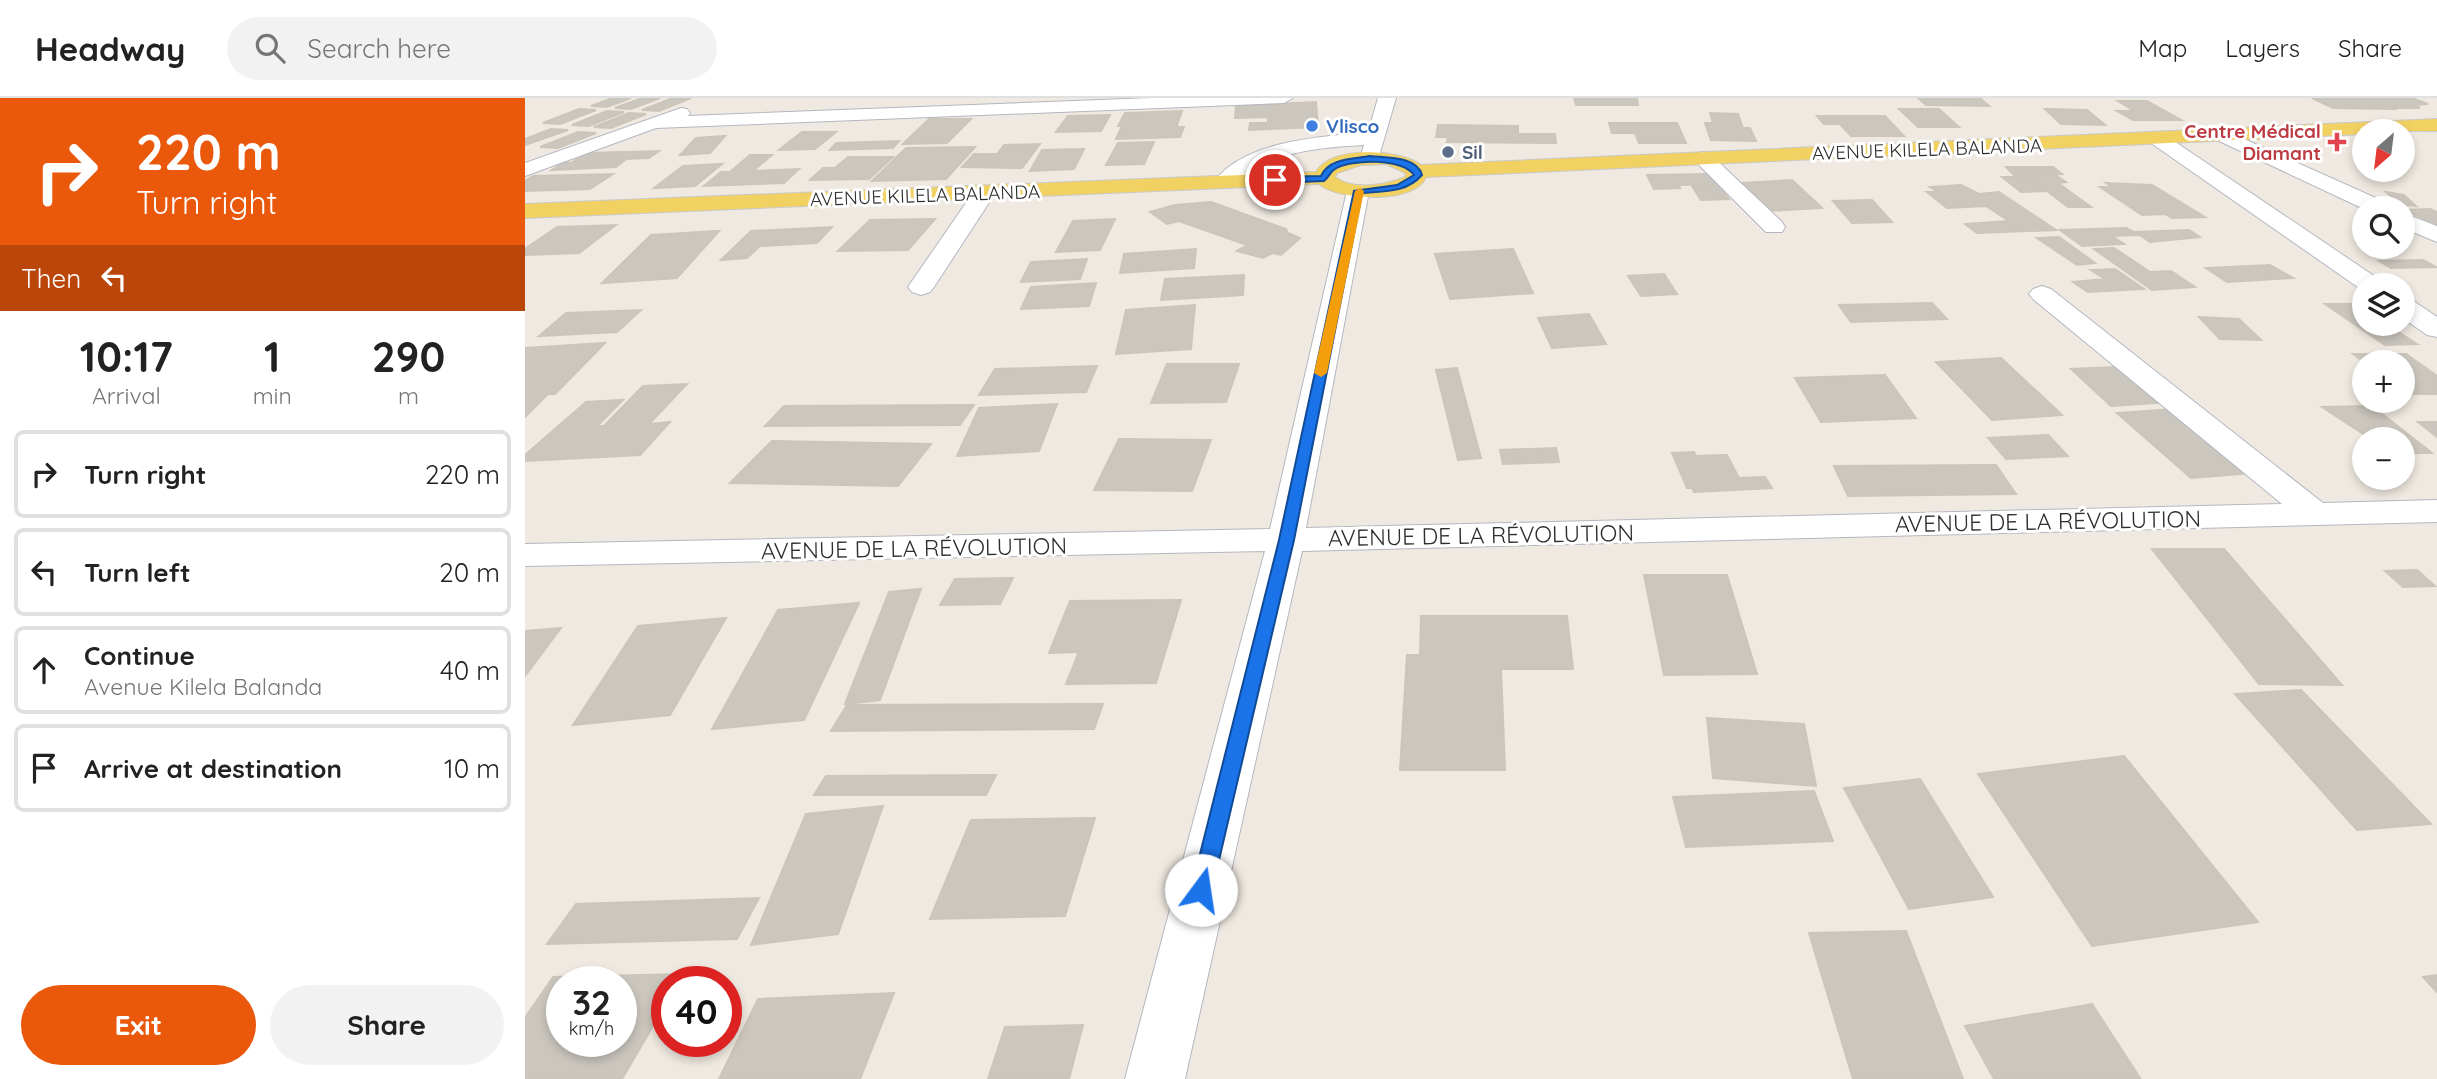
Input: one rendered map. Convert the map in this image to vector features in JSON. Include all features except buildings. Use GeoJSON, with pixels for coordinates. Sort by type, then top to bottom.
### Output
{"type":"FeatureCollection","features":[{"type":"Feature","properties":{"kind":"main road","name":"AVENUE KILELA BALANDA"},"geometry":{"type":"LineString","coordinates":[[1417,171],[2158,139],[2222,145],[2437,125]]}},
{"type":"Feature","properties":{"kind":"main road"},"geometry":{"type":"LineString","coordinates":[[1370,159],[1405,163],[1417,171],[1415,180],[1398,187],[1358,191],[1335,186],[1324,178],[1328,169],[1336,165],[1370,159]]}},
{"type":"Feature","properties":{"kind":"main road","name":"AVENUE KILELA BALANDA"},"geometry":{"type":"LineString","coordinates":[[525,211],[1324,178]]}},
{"type":"Feature","properties":{"kind":"street"},"geometry":{"type":"LineString","coordinates":[[657,123],[1284,98]]}},
{"type":"Feature","properties":{"kind":"street"},"geometry":{"type":"LineString","coordinates":[[1370,159],[1387,98]]}},
{"type":"Feature","properties":{"kind":"street"},"geometry":{"type":"LineString","coordinates":[[525,170],[709,103]]}},
{"type":"Feature","properties":{"kind":"street"},"geometry":{"type":"LineString","coordinates":[[1225,182],[1244,165],[1299,145],[1376,138]]}},
{"type":"Feature","properties":{"kind":"street"},"geometry":{"type":"LineString","coordinates":[[2158,139],[2353,273]]}},
{"type":"Feature","properties":{"kind":"street"},"geometry":{"type":"LineString","coordinates":[[2222,145],[2267,179]]}},
{"type":"Feature","properties":{"kind":"street"},"geometry":{"type":"LineString","coordinates":[[2222,145],[2352,197]]}},
{"type":"Feature","properties":{"kind":"street"},"geometry":{"type":"LineString","coordinates":[[1703,158],[1774,227]]}},
{"type":"Feature","properties":{"kind":"street"},"geometry":{"type":"LineString","coordinates":[[1155,1079],[1286,540],[1358,191]]}},
{"type":"Feature","properties":{"kind":"street"},"geometry":{"type":"LineString","coordinates":[[921,286],[985,192]]}},
{"type":"Feature","properties":{"kind":"street"},"geometry":{"type":"LineString","coordinates":[[2254,206],[2287,203]]}},
{"type":"Feature","properties":{"kind":"street"},"geometry":{"type":"LineString","coordinates":[[2415,225],[2437,236]]}},
{"type":"Feature","properties":{"kind":"street"},"geometry":{"type":"LineString","coordinates":[[2042,295],[2315,514]]}},
{"type":"Feature","properties":{"kind":"street"},"geometry":{"type":"LineString","coordinates":[[2415,314],[2437,329]]}},
{"type":"Feature","properties":{"kind":"street","name":"AVENUE DE LA RÉVOLUTION"},"geometry":{"type":"LineString","coordinates":[[525,555],[1286,540],[2437,511]]}},
{"type":"Feature","properties":{"kind":"slow traffic"},"geometry":{"type":"LineString","coordinates":[[1321,373],[1360,191]]}},
{"type":"Feature","properties":{"kind":"place","name":"Vlisco"},"geometry":{"type":"Point","coordinates":[1312,126]}},
{"type":"Feature","properties":{"kind":"place","name":"Centre Médical Diamant"},"geometry":{"type":"Point","coordinates":[2337,142]}},
{"type":"Feature","properties":{"kind":"place","name":"Sil"},"geometry":{"type":"Point","coordinates":[1448,152]}},
{"type":"Feature","properties":{"kind":"route"},"geometry":{"type":"LineString","coordinates":[[1201,890],[1286,540],[1358,191],[1398,187],[1415,180],[1418,175],[1413,166],[1405,163],[1370,159],[1336,165],[1328,169],[1324,178],[1275,180]]}}]}
